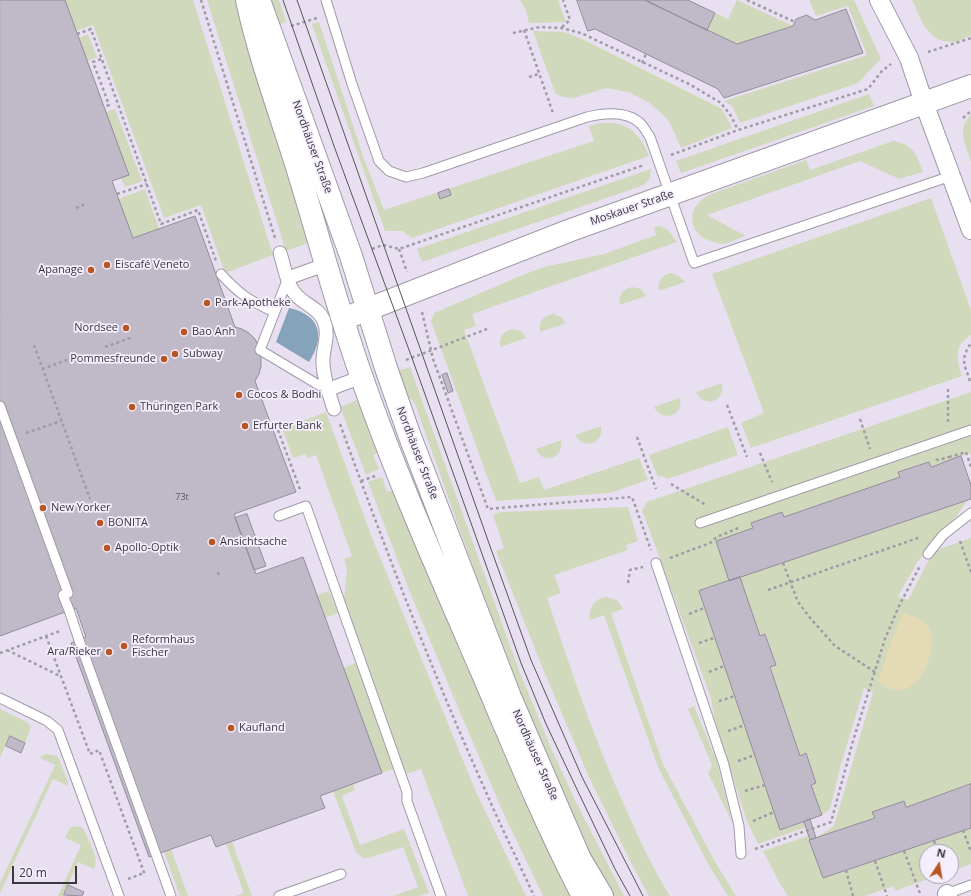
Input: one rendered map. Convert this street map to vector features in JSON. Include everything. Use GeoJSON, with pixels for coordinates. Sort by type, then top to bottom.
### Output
{"type":"FeatureCollection","features":[{"type":"Feature","properties":{"kind":"main road","name":"Nordhäuser Straße"},"geometry":{"type":"LineString","coordinates":[[247,0],[253,28],[299,172],[325,265],[362,377],[404,492],[532,789],[583,896]]}},
{"type":"Feature","properties":{"kind":"main road","name":"Nordhäuser Straße"},"geometry":{"type":"LineString","coordinates":[[259,0],[351,256],[367,309],[409,434],[510,697],[580,859],[602,896]]}},
{"type":"Feature","properties":{"kind":"main road","name":"Moskauer Straße"},"geometry":{"type":"LineString","coordinates":[[343,319],[571,230],[971,86]]}},
{"type":"Feature","properties":{"kind":"street"},"geometry":{"type":"LineString","coordinates":[[879,0],[909,58],[971,230]]}},
{"type":"Feature","properties":{"kind":"street"},"geometry":{"type":"LineString","coordinates":[[280,253],[293,292],[319,312],[324,320],[326,329],[323,362],[324,376],[334,409]]}},
{"type":"Feature","properties":{"kind":"street"},"geometry":{"type":"LineString","coordinates":[[288,278],[316,268]]}},
{"type":"Feature","properties":{"kind":"street"},"geometry":{"type":"LineString","coordinates":[[328,390],[356,379]]}},
{"type":"Feature","properties":{"kind":"lane"},"geometry":{"type":"LineString","coordinates":[[326,0],[372,143],[379,161],[389,171],[406,177],[423,173],[600,114],[614,113],[629,116],[640,123],[650,137],[694,263],[951,176]]}},
{"type":"Feature","properties":{"kind":"lane"},"geometry":{"type":"LineString","coordinates":[[221,274],[234,289],[253,303],[274,312]]}},
{"type":"Feature","properties":{"kind":"lane"},"geometry":{"type":"LineString","coordinates":[[288,278],[260,350],[328,390]]}},
{"type":"Feature","properties":{"kind":"lane"},"geometry":{"type":"LineString","coordinates":[[0,406],[68,593],[63,595],[171,896]]}},
{"type":"Feature","properties":{"kind":"lane"},"geometry":{"type":"LineString","coordinates":[[700,523],[971,430]]}},
{"type":"Feature","properties":{"kind":"lane"},"geometry":{"type":"LineString","coordinates":[[279,516],[306,506],[407,792],[406,801],[441,896]]}},
{"type":"Feature","properties":{"kind":"lane"},"geometry":{"type":"LineString","coordinates":[[928,554],[943,535],[971,513]]}},
{"type":"Feature","properties":{"kind":"lane"},"geometry":{"type":"LineString","coordinates":[[656,563],[724,765],[739,826],[741,854]]}},
{"type":"Feature","properties":{"kind":"lane"},"geometry":{"type":"LineString","coordinates":[[0,698],[47,721],[58,730],[119,896]]}},
{"type":"Feature","properties":{"kind":"lane"},"geometry":{"type":"LineString","coordinates":[[280,896],[341,874]]}},
{"type":"Feature","properties":{"kind":"lane"},"geometry":{"type":"LineString","coordinates":[[945,895],[971,885]]}},
{"type":"Feature","properties":{"kind":"path"},"geometry":{"type":"LineString","coordinates":[[201,0],[280,253]]}},
{"type":"Feature","properties":{"kind":"path"},"geometry":{"type":"LineString","coordinates":[[561,28],[570,20],[563,0]]}},
{"type":"Feature","properties":{"kind":"path"},"geometry":{"type":"LineString","coordinates":[[747,0],[795,22]]}},
{"type":"Feature","properties":{"kind":"path"},"geometry":{"type":"LineString","coordinates":[[285,28],[331,13]]}},
{"type":"Feature","properties":{"kind":"path"},"geometry":{"type":"LineString","coordinates":[[513,33],[540,26],[561,28],[581,33],[689,84],[721,103],[731,116],[738,130]]}},
{"type":"Feature","properties":{"kind":"path"},"geometry":{"type":"LineString","coordinates":[[78,34],[91,29],[162,224],[198,210],[221,274]]}},
{"type":"Feature","properties":{"kind":"path"},"geometry":{"type":"LineString","coordinates":[[524,30],[558,127]]}},
{"type":"Feature","properties":{"kind":"path"},"geometry":{"type":"LineString","coordinates":[[383,245],[399,249],[658,160],[738,130],[868,89],[882,71],[891,64],[971,38]]}},
{"type":"Feature","properties":{"kind":"path"},"geometry":{"type":"LineString","coordinates":[[642,62],[646,54]]}},
{"type":"Feature","properties":{"kind":"path"},"geometry":{"type":"LineString","coordinates":[[101,59],[93,62],[109,105],[104,107]]}},
{"type":"Feature","properties":{"kind":"path"},"geometry":{"type":"LineString","coordinates":[[529,77],[539,74]]}},
{"type":"Feature","properties":{"kind":"path"},"geometry":{"type":"LineString","coordinates":[[963,118],[971,111]]}},
{"type":"Feature","properties":{"kind":"path"},"geometry":{"type":"LineString","coordinates":[[117,194],[147,184]]}},
{"type":"Feature","properties":{"kind":"path"},"geometry":{"type":"LineString","coordinates":[[76,208],[85,204]]}},
{"type":"Feature","properties":{"kind":"path"},"geometry":{"type":"LineString","coordinates":[[402,362],[488,329]]}},
{"type":"Feature","properties":{"kind":"path"},"geometry":{"type":"LineString","coordinates":[[105,347],[132,337]]}},
{"type":"Feature","properties":{"kind":"path"},"geometry":{"type":"LineString","coordinates":[[970,381],[963,359],[971,343]]}},
{"type":"Feature","properties":{"kind":"path"},"geometry":{"type":"LineString","coordinates":[[34,345],[90,499]]}},
{"type":"Feature","properties":{"kind":"path"},"geometry":{"type":"LineString","coordinates":[[430,351],[488,509],[632,497],[656,563],[630,570],[628,583]]}},
{"type":"Feature","properties":{"kind":"path"},"geometry":{"type":"LineString","coordinates":[[42,369],[70,359]]}},
{"type":"Feature","properties":{"kind":"path"},"geometry":{"type":"LineString","coordinates":[[948,389],[949,457],[966,452],[971,467]]}},
{"type":"Feature","properties":{"kind":"path"},"geometry":{"type":"LineString","coordinates":[[727,405],[747,458]]}},
{"type":"Feature","properties":{"kind":"path"},"geometry":{"type":"LineString","coordinates":[[334,409],[412,616],[485,791],[534,896]]}},
{"type":"Feature","properties":{"kind":"path"},"geometry":{"type":"LineString","coordinates":[[860,419],[875,463]]}},
{"type":"Feature","properties":{"kind":"path"},"geometry":{"type":"LineString","coordinates":[[12,438],[61,421]]}},
{"type":"Feature","properties":{"kind":"path"},"geometry":{"type":"LineString","coordinates":[[278,430],[306,506]]}},
{"type":"Feature","properties":{"kind":"path"},"geometry":{"type":"LineString","coordinates":[[637,437],[656,489]]}},
{"type":"Feature","properties":{"kind":"path"},"geometry":{"type":"LineString","coordinates":[[760,453],[778,496]]}},
{"type":"Feature","properties":{"kind":"path"},"geometry":{"type":"LineString","coordinates":[[360,481],[379,474]]}},
{"type":"Feature","properties":{"kind":"path"},"geometry":{"type":"LineString","coordinates":[[768,590],[955,525],[971,572]]}},
{"type":"Feature","properties":{"kind":"path"},"geometry":{"type":"LineString","coordinates":[[741,854],[831,822],[853,741],[885,639],[899,606],[920,565],[928,554]]}},
{"type":"Feature","properties":{"kind":"path"},"geometry":{"type":"LineString","coordinates":[[783,563],[798,602],[811,620],[835,646],[875,672]]}},
{"type":"Feature","properties":{"kind":"path"},"geometry":{"type":"LineString","coordinates":[[0,653],[60,631]]}},
{"type":"Feature","properties":{"kind":"path"},"geometry":{"type":"LineString","coordinates":[[46,636],[90,754],[100,750],[147,881]]}},
{"type":"Feature","properties":{"kind":"path"},"geometry":{"type":"LineString","coordinates":[[7,650],[61,676]]}},
{"type":"Feature","properties":{"kind":"path"},"geometry":{"type":"LineString","coordinates":[[731,795],[765,785]]}},
{"type":"Feature","properties":{"kind":"path"},"geometry":{"type":"LineString","coordinates":[[739,826],[774,812]]}},
{"type":"Feature","properties":{"kind":"path"},"geometry":{"type":"LineString","coordinates":[[963,830],[971,852]]}},
{"type":"Feature","properties":{"kind":"path"},"geometry":{"type":"LineString","coordinates":[[934,840],[935,844]]}},
{"type":"Feature","properties":{"kind":"path"},"geometry":{"type":"LineString","coordinates":[[904,851],[921,896]]}},
{"type":"Feature","properties":{"kind":"path"},"geometry":{"type":"LineString","coordinates":[[875,861],[887,896]]}},
{"type":"Feature","properties":{"kind":"path"},"geometry":{"type":"LineString","coordinates":[[846,870],[854,896]]}},
{"type":"Feature","properties":{"kind":"green space"},"geometry":{"type":"Polygon","coordinates":[[[65,0],[193,0],[273,255],[225,273],[201,205],[164,218],[93,25],[76,31],[65,0]]]}},
{"type":"Feature","properties":{"kind":"green space"},"geometry":{"type":"Polygon","coordinates":[[[207,0],[241,0],[290,184],[308,243],[286,251],[207,0]]]}},
{"type":"Feature","properties":{"kind":"green space"},"geometry":{"type":"Polygon","coordinates":[[[268,0],[279,0],[286,22],[277,25],[268,0]]]}},
{"type":"Feature","properties":{"kind":"green space"},"geometry":{"type":"Polygon","coordinates":[[[520,0],[558,0],[566,22],[529,23],[526,10],[520,0]]]}},
{"type":"Feature","properties":{"kind":"green space"},"geometry":{"type":"Polygon","coordinates":[[[737,0],[793,26],[737,44],[707,30],[715,13],[728,19],[737,0]]]}},
{"type":"Feature","properties":{"kind":"green space"},"geometry":{"type":"Polygon","coordinates":[[[809,0],[854,0],[881,59],[858,83],[740,123],[732,106],[724,101],[867,55],[848,6],[816,16],[809,0]]]}},
{"type":"Feature","properties":{"kind":"green space"},"geometry":{"type":"Polygon","coordinates":[[[912,0],[971,0],[971,35],[955,42],[942,41],[935,38],[925,27],[912,0]]]}},
{"type":"Feature","properties":{"kind":"green space"},"geometry":{"type":"Polygon","coordinates":[[[319,22],[364,159],[384,210],[594,141],[589,126],[609,123],[626,127],[633,131],[639,138],[649,156],[412,238],[402,231],[385,231],[312,24],[319,22]]]}},
{"type":"Feature","properties":{"kind":"green space"},"geometry":{"type":"Polygon","coordinates":[[[533,31],[564,32],[580,38],[722,109],[732,128],[681,148],[669,121],[650,103],[628,92],[606,88],[574,98],[562,97],[555,93],[533,31]]]}},
{"type":"Feature","properties":{"kind":"green space"},"geometry":{"type":"Polygon","coordinates":[[[88,34],[97,57],[87,61],[79,38],[88,34]]]}},
{"type":"Feature","properties":{"kind":"green space"},"geometry":{"type":"Polygon","coordinates":[[[869,94],[874,106],[681,173],[676,161],[869,94]]]}},
{"type":"Feature","properties":{"kind":"green space"},"geometry":{"type":"Polygon","coordinates":[[[115,109],[142,181],[125,187],[121,178],[106,112],[115,109]]]}},
{"type":"Feature","properties":{"kind":"green space"},"geometry":{"type":"Polygon","coordinates":[[[971,115],[971,162],[965,144],[963,131],[966,120],[971,115]]]}},
{"type":"Feature","properties":{"kind":"green space"},"geometry":{"type":"Polygon","coordinates":[[[893,141],[906,145],[913,151],[923,172],[899,179],[860,161],[707,215],[746,236],[720,244],[705,239],[694,227],[692,216],[694,210],[703,199],[711,194],[806,160],[810,170],[893,141]]]}},
{"type":"Feature","properties":{"kind":"green space"},"geometry":{"type":"Polygon","coordinates":[[[651,169],[650,178],[644,185],[422,262],[417,249],[651,169]]]}},
{"type":"Feature","properties":{"kind":"green space"},"geometry":{"type":"Polygon","coordinates":[[[145,189],[159,229],[133,238],[118,199],[145,189]]]}},
{"type":"Feature","properties":{"kind":"green space"},"geometry":{"type":"Polygon","coordinates":[[[931,198],[971,310],[971,335],[961,343],[958,353],[962,376],[751,448],[741,423],[764,413],[712,274],[931,198]]]}},
{"type":"Feature","properties":{"kind":"green space"},"geometry":{"type":"Polygon","coordinates":[[[660,226],[668,230],[677,242],[472,314],[476,326],[464,330],[520,483],[539,477],[544,490],[639,458],[648,480],[610,493],[496,501],[431,321],[434,313],[544,267],[604,254],[656,235],[654,227],[660,226]]]}},
{"type":"Feature","properties":{"kind":"green space"},"geometry":{"type":"Polygon","coordinates":[[[671,273],[679,276],[685,282],[659,291],[660,279],[671,273]]]}},
{"type":"Feature","properties":{"kind":"green space"},"geometry":{"type":"Polygon","coordinates":[[[632,287],[641,289],[646,296],[620,305],[622,293],[626,289],[632,287]]]}},
{"type":"Feature","properties":{"kind":"green space"},"geometry":{"type":"Polygon","coordinates":[[[553,314],[561,317],[566,323],[540,332],[542,320],[546,316],[553,314]]]}},
{"type":"Feature","properties":{"kind":"green space"},"geometry":{"type":"Polygon","coordinates":[[[513,329],[521,331],[526,338],[500,347],[502,335],[513,329]]]}},
{"type":"Feature","properties":{"kind":"green space"},"geometry":{"type":"Polygon","coordinates":[[[410,367],[518,668],[551,748],[576,802],[624,896],[612,896],[584,844],[506,660],[415,404],[405,392],[398,371],[410,367]]]}},
{"type":"Feature","properties":{"kind":"green space"},"geometry":{"type":"Polygon","coordinates":[[[722,383],[720,395],[714,401],[709,402],[704,400],[696,392],[722,383]]]}},
{"type":"Feature","properties":{"kind":"green space"},"geometry":{"type":"Polygon","coordinates":[[[971,392],[971,456],[970,453],[931,467],[929,462],[899,471],[900,478],[784,517],[782,512],[751,523],[753,528],[716,541],[729,581],[699,592],[781,830],[804,822],[806,827],[758,844],[746,819],[714,717],[711,698],[642,510],[647,502],[971,392]]]}},
{"type":"Feature","properties":{"kind":"green space"},"geometry":{"type":"Polygon","coordinates":[[[362,398],[382,451],[373,455],[379,469],[366,475],[340,407],[362,398]]]}},
{"type":"Feature","properties":{"kind":"green space"},"geometry":{"type":"Polygon","coordinates":[[[680,398],[679,409],[672,415],[662,415],[654,407],[680,398]]]}},
{"type":"Feature","properties":{"kind":"green space"},"geometry":{"type":"Polygon","coordinates":[[[326,412],[371,535],[476,792],[526,896],[468,896],[421,769],[406,774],[344,598],[347,569],[344,559],[352,556],[316,455],[307,458],[306,454],[293,458],[282,429],[326,412]]]}},
{"type":"Feature","properties":{"kind":"green space"},"geometry":{"type":"Polygon","coordinates":[[[601,426],[599,437],[592,443],[583,443],[575,435],[601,426]]]}},
{"type":"Feature","properties":{"kind":"green space"},"geometry":{"type":"Polygon","coordinates":[[[728,427],[738,455],[668,479],[662,476],[658,477],[649,455],[728,427]]]}},
{"type":"Feature","properties":{"kind":"green space"},"geometry":{"type":"Polygon","coordinates":[[[561,440],[559,451],[553,458],[544,457],[539,454],[536,449],[561,440]]]}},
{"type":"Feature","properties":{"kind":"green space"},"geometry":{"type":"Polygon","coordinates":[[[382,477],[387,492],[396,489],[573,896],[543,896],[502,810],[407,585],[368,482],[382,477]]]}},
{"type":"Feature","properties":{"kind":"green space"},"geometry":{"type":"Polygon","coordinates":[[[967,501],[953,521],[936,538],[917,563],[898,596],[908,600],[927,563],[937,550],[971,538],[971,784],[906,807],[903,801],[873,812],[875,818],[816,838],[834,826],[873,692],[864,688],[840,768],[830,809],[822,815],[811,785],[816,783],[806,753],[800,756],[770,667],[776,665],[766,634],[760,636],[740,577],[967,501]]]}},
{"type":"Feature","properties":{"kind":"green space"},"geometry":{"type":"Polygon","coordinates":[[[628,507],[638,541],[626,545],[628,550],[554,575],[561,593],[547,598],[596,738],[607,765],[644,849],[670,896],[649,896],[631,863],[588,775],[543,669],[496,551],[504,548],[493,515],[500,512],[628,507]]]}},
{"type":"Feature","properties":{"kind":"green space"},"geometry":{"type":"Polygon","coordinates":[[[329,591],[338,613],[325,618],[317,595],[329,591]]]}},
{"type":"Feature","properties":{"kind":"green space"},"geometry":{"type":"Polygon","coordinates":[[[606,597],[617,600],[623,609],[611,613],[663,764],[714,860],[736,896],[728,896],[708,864],[658,767],[604,615],[590,620],[591,608],[595,602],[606,597]]]}},
{"type":"Feature","properties":{"kind":"green space"},"geometry":{"type":"Polygon","coordinates":[[[356,663],[394,769],[382,773],[343,668],[356,663]]]}},
{"type":"Feature","properties":{"kind":"green space"},"geometry":{"type":"Polygon","coordinates":[[[694,706],[717,762],[732,822],[708,773],[712,765],[688,709],[694,706]]]}},
{"type":"Feature","properties":{"kind":"green space"},"geometry":{"type":"Polygon","coordinates":[[[0,709],[27,722],[31,727],[25,743],[10,736],[0,758],[0,709]]]}},
{"type":"Feature","properties":{"kind":"green space"},"geometry":{"type":"Polygon","coordinates":[[[46,754],[57,756],[68,782],[68,786],[53,779],[0,893],[0,883],[55,765],[40,758],[46,754]]]}},
{"type":"Feature","properties":{"kind":"green space"},"geometry":{"type":"Polygon","coordinates":[[[353,784],[355,790],[342,796],[360,845],[404,829],[429,893],[420,896],[393,896],[418,887],[403,847],[368,858],[363,858],[356,852],[333,791],[353,784]]]}},
{"type":"Feature","properties":{"kind":"green space"},"geometry":{"type":"Polygon","coordinates":[[[74,826],[81,827],[84,830],[95,855],[95,865],[94,869],[78,862],[63,896],[58,896],[81,845],[65,838],[70,828],[74,826]]]}},
{"type":"Feature","properties":{"kind":"green space"},"geometry":{"type":"Polygon","coordinates":[[[971,828],[971,864],[959,868],[959,844],[924,844],[971,828]]]}},
{"type":"Feature","properties":{"kind":"green space"},"geometry":{"type":"Polygon","coordinates":[[[808,836],[823,878],[919,846],[919,882],[895,891],[894,886],[865,896],[788,896],[763,851],[808,836]]]}},
{"type":"Feature","properties":{"kind":"green space"},"geometry":{"type":"Polygon","coordinates":[[[232,842],[252,896],[235,896],[244,893],[226,844],[232,842]]]}},
{"type":"Feature","properties":{"kind":"green space"},"geometry":{"type":"Polygon","coordinates":[[[171,849],[188,896],[180,896],[164,852],[171,849]]]}},
{"type":"Feature","properties":{"kind":"sand"},"geometry":{"type":"Polygon","coordinates":[[[903,613],[923,622],[931,632],[932,640],[929,659],[920,677],[906,689],[895,690],[887,688],[878,682],[891,642],[903,613]]]}},
{"type":"Feature","properties":{"kind":"water"},"geometry":{"type":"Polygon","coordinates":[[[289,308],[300,311],[308,316],[317,328],[317,344],[309,362],[276,342],[289,308]]]}},
{"type":"Feature","properties":{"kind":"building","name":"Thüringen Park"},"geometry":{"type":"Polygon","coordinates":[[[0,0],[65,0],[129,175],[112,181],[133,238],[195,216],[235,327],[249,333],[255,339],[259,347],[261,366],[255,381],[296,492],[234,514],[256,574],[303,557],[382,773],[320,796],[325,808],[216,847],[211,835],[149,857],[71,643],[86,637],[76,608],[0,636],[0,0]]]}},
{"type":"Feature","properties":{"kind":"building"},"geometry":{"type":"Polygon","coordinates":[[[577,0],[644,0],[737,44],[793,26],[796,19],[807,15],[815,20],[846,9],[863,53],[724,98],[718,89],[595,29],[588,31],[577,0]]]}},
{"type":"Feature","properties":{"kind":"building"},"geometry":{"type":"Polygon","coordinates":[[[646,0],[688,0],[715,13],[707,30],[646,0]]]}},
{"type":"Feature","properties":{"kind":"building"},"geometry":{"type":"Polygon","coordinates":[[[449,189],[451,195],[440,199],[438,193],[449,189]]]}},
{"type":"Feature","properties":{"kind":"building"},"geometry":{"type":"Polygon","coordinates":[[[447,373],[453,391],[448,393],[442,375],[447,373]]]}},
{"type":"Feature","properties":{"kind":"building"},"geometry":{"type":"Polygon","coordinates":[[[961,456],[971,485],[971,499],[729,581],[716,541],[753,528],[751,523],[782,512],[784,517],[900,477],[898,472],[929,462],[931,467],[961,456]]]}},
{"type":"Feature","properties":{"kind":"building"},"geometry":{"type":"Polygon","coordinates":[[[247,514],[266,566],[254,570],[235,518],[247,514]]]}},
{"type":"Feature","properties":{"kind":"building"},"geometry":{"type":"Polygon","coordinates":[[[740,577],[760,636],[765,634],[776,665],[770,667],[800,756],[806,753],[816,783],[811,785],[822,815],[780,830],[699,591],[740,577]]]}},
{"type":"Feature","properties":{"kind":"building"},"geometry":{"type":"Polygon","coordinates":[[[10,736],[25,743],[21,753],[6,746],[10,736]]]}},
{"type":"Feature","properties":{"kind":"building"},"geometry":{"type":"Polygon","coordinates":[[[971,784],[971,828],[924,844],[919,844],[919,846],[823,878],[809,840],[875,818],[872,812],[904,801],[906,807],[971,784]]]}},
{"type":"Feature","properties":{"kind":"building"},"geometry":{"type":"Polygon","coordinates":[[[810,819],[816,838],[810,840],[804,822],[810,819]]]}},
{"type":"Feature","properties":{"kind":"building"},"geometry":{"type":"Polygon","coordinates":[[[68,885],[84,892],[82,896],[64,895],[68,885]]]}},
{"type":"Feature","properties":{"kind":"tram line"},"geometry":{"type":"LineString","coordinates":[[283,0],[334,146],[412,358],[521,663],[546,724],[615,869],[630,896]]}},
{"type":"Feature","properties":{"kind":"tram line"},"geometry":{"type":"LineString","coordinates":[[297,0],[531,660],[582,777],[643,896]]}},
{"type":"Feature","properties":{"kind":"place","name":"Eiscafé Veneto"},"geometry":{"type":"Point","coordinates":[107,265]}},
{"type":"Feature","properties":{"kind":"place","name":"Apanage"},"geometry":{"type":"Point","coordinates":[91,270]}},
{"type":"Feature","properties":{"kind":"place","name":"Park-Apotheke"},"geometry":{"type":"Point","coordinates":[207,303]}},
{"type":"Feature","properties":{"kind":"place","name":"Nordsee"},"geometry":{"type":"Point","coordinates":[126,328]}},
{"type":"Feature","properties":{"kind":"place","name":"Bao Anh"},"geometry":{"type":"Point","coordinates":[184,332]}},
{"type":"Feature","properties":{"kind":"place","name":"Subway"},"geometry":{"type":"Point","coordinates":[175,354]}},
{"type":"Feature","properties":{"kind":"place","name":"Pommesfreunde"},"geometry":{"type":"Point","coordinates":[164,359]}},
{"type":"Feature","properties":{"kind":"place","name":"Cocos & Bodhi"},"geometry":{"type":"Point","coordinates":[239,395]}},
{"type":"Feature","properties":{"kind":"place","name":"Thüringen Park"},"geometry":{"type":"Point","coordinates":[132,407]}},
{"type":"Feature","properties":{"kind":"place","name":"Erfurter Bank"},"geometry":{"type":"Point","coordinates":[245,426]}},
{"type":"Feature","properties":{"kind":"place","name":"New Yorker"},"geometry":{"type":"Point","coordinates":[43,508]}},
{"type":"Feature","properties":{"kind":"place","name":"BONITA"},"geometry":{"type":"Point","coordinates":[100,523]}},
{"type":"Feature","properties":{"kind":"place","name":"Ansichtsache"},"geometry":{"type":"Point","coordinates":[212,542]}},
{"type":"Feature","properties":{"kind":"place","name":"Apollo-Optik"},"geometry":{"type":"Point","coordinates":[107,548]}},
{"type":"Feature","properties":{"kind":"place","name":"Reformhaus Fischer"},"geometry":{"type":"Point","coordinates":[124,646]}},
{"type":"Feature","properties":{"kind":"place","name":"Ara/Rieker"},"geometry":{"type":"Point","coordinates":[109,652]}},
{"type":"Feature","properties":{"kind":"place","name":"Kaufland"},"geometry":{"type":"Point","coordinates":[231,728]}}]}
